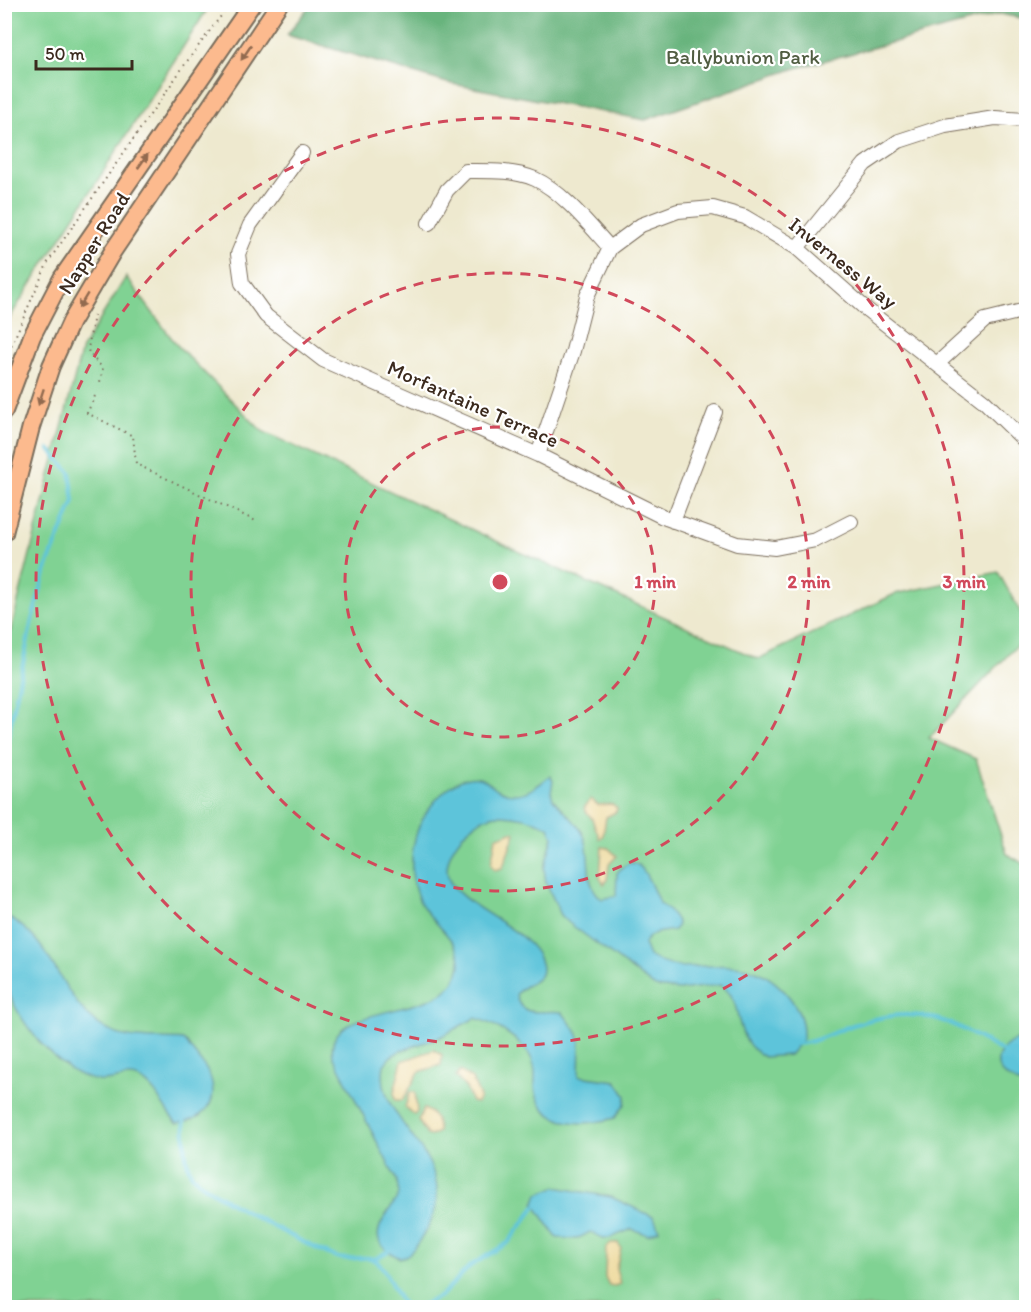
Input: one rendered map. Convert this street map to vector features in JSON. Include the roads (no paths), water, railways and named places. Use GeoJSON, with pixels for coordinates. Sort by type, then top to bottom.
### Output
{"type":"FeatureCollection","features":[{"type":"Feature","properties":{"kind":"main road","name":"Napper Road"},"geometry":{"type":"LineString","coordinates":[[6,407],[32,336],[62,278],[252,4]]}},
{"type":"Feature","properties":{"kind":"main road","name":"Napper Road"},"geometry":{"type":"LineString","coordinates":[[4,532],[51,366],[71,322],[113,251],[279,4]]}},
{"type":"Feature","properties":{"kind":"street"},"geometry":{"type":"LineString","coordinates":[[797,248],[865,164],[899,141],[955,124],[995,118],[1026,120]]}},
{"type":"Feature","properties":{"kind":"street","name":"Morfantaine Terrace"},"geometry":{"type":"LineString","coordinates":[[303,153],[250,225],[238,254],[242,283],[266,316],[323,360],[538,455],[673,521],[737,544],[775,548],[816,540],[850,522]]}},
{"type":"Feature","properties":{"kind":"street"},"geometry":{"type":"LineString","coordinates":[[429,224],[447,190],[466,171],[500,171],[536,179],[574,208],[610,248]]}},
{"type":"Feature","properties":{"kind":"street","name":"Inverness Way"},"geometry":{"type":"LineString","coordinates":[[538,455],[573,351],[586,296],[610,248],[641,225],[678,212],[713,208],[745,217],[797,248],[866,309],[984,401],[1026,442]]}},
{"type":"Feature","properties":{"kind":"street"},"geometry":{"type":"LineString","coordinates":[[938,363],[985,320],[1026,310]]}},
{"type":"Feature","properties":{"kind":"street"},"geometry":{"type":"LineString","coordinates":[[673,521],[715,412]]}},
{"type":"Feature","properties":{"kind":"water"},"geometry":{"type":"Polygon","coordinates":[[[550,776],[553,781],[551,792],[553,799],[574,821],[584,836],[587,844],[590,878],[596,893],[602,899],[616,896],[617,873],[626,865],[633,863],[644,872],[660,903],[675,918],[678,925],[674,930],[656,933],[650,936],[644,944],[649,956],[665,964],[681,967],[733,966],[750,969],[768,977],[794,1003],[801,1020],[803,1039],[789,1055],[764,1057],[753,1049],[746,1039],[733,1000],[720,985],[679,990],[655,987],[561,915],[546,883],[544,868],[553,837],[549,827],[530,819],[504,815],[497,815],[476,823],[466,831],[451,852],[448,875],[452,885],[473,904],[515,931],[536,952],[541,963],[541,975],[516,995],[519,1003],[528,1011],[562,1012],[577,1032],[580,1041],[579,1076],[616,1081],[626,1096],[625,1104],[615,1118],[603,1121],[579,1123],[556,1118],[547,1112],[540,1102],[535,1089],[534,1066],[526,1050],[502,1030],[475,1018],[440,1037],[400,1051],[390,1057],[384,1065],[384,1087],[392,1107],[430,1165],[437,1186],[435,1210],[422,1237],[410,1253],[400,1258],[381,1244],[378,1236],[383,1220],[399,1194],[397,1181],[333,1056],[334,1040],[344,1028],[359,1020],[420,1003],[438,995],[451,985],[458,972],[460,960],[457,949],[419,900],[412,874],[415,837],[422,820],[434,802],[452,785],[462,780],[482,779],[501,791],[515,794],[533,788],[550,776]]]}},
{"type":"Feature","properties":{"kind":"water"},"geometry":{"type":"Polygon","coordinates":[[[7,917],[24,928],[38,942],[70,993],[96,1023],[122,1036],[183,1040],[187,1043],[211,1079],[212,1097],[206,1110],[194,1119],[177,1123],[154,1091],[143,1081],[126,1077],[99,1081],[68,1068],[54,1057],[28,1028],[5,982],[3,950],[4,918],[7,917]]]}},
{"type":"Feature","properties":{"kind":"water"},"geometry":{"type":"Polygon","coordinates":[[[1021,1039],[1026,1041],[1026,1087],[1004,1075],[998,1062],[1002,1051],[1010,1043],[1021,1039]]]}},
{"type":"Feature","properties":{"kind":"water"},"geometry":{"type":"Polygon","coordinates":[[[555,1187],[611,1197],[654,1217],[659,1230],[648,1235],[632,1229],[610,1238],[603,1238],[590,1232],[577,1239],[557,1238],[534,1204],[538,1194],[555,1187]]]}},
{"type":"Feature","properties":{"kind":"waterway"},"geometry":{"type":"LineString","coordinates":[[4,755],[32,620],[47,566],[74,501],[70,472],[49,449]]}},
{"type":"Feature","properties":{"kind":"waterway"},"geometry":{"type":"LineString","coordinates":[[796,1044],[877,1018],[916,1015],[950,1023],[1005,1053]]}},
{"type":"Feature","properties":{"kind":"waterway"},"geometry":{"type":"LineString","coordinates":[[184,1119],[188,1167],[199,1181],[235,1205],[324,1252],[341,1258],[364,1258],[378,1262],[406,1308]]}},
{"type":"Feature","properties":{"kind":"waterway"},"geometry":{"type":"LineString","coordinates":[[416,1308],[441,1296],[470,1266],[508,1243],[535,1207]]}},
{"type":"Feature","properties":{"kind":"waterway"},"geometry":{"type":"LineString","coordinates":[[373,1260],[390,1250]]}},
{"type":"Feature","properties":{"kind":"park label","name":"Ballybunion Park"},"geometry":{"type":"Point","coordinates":[743,57]}}]}
